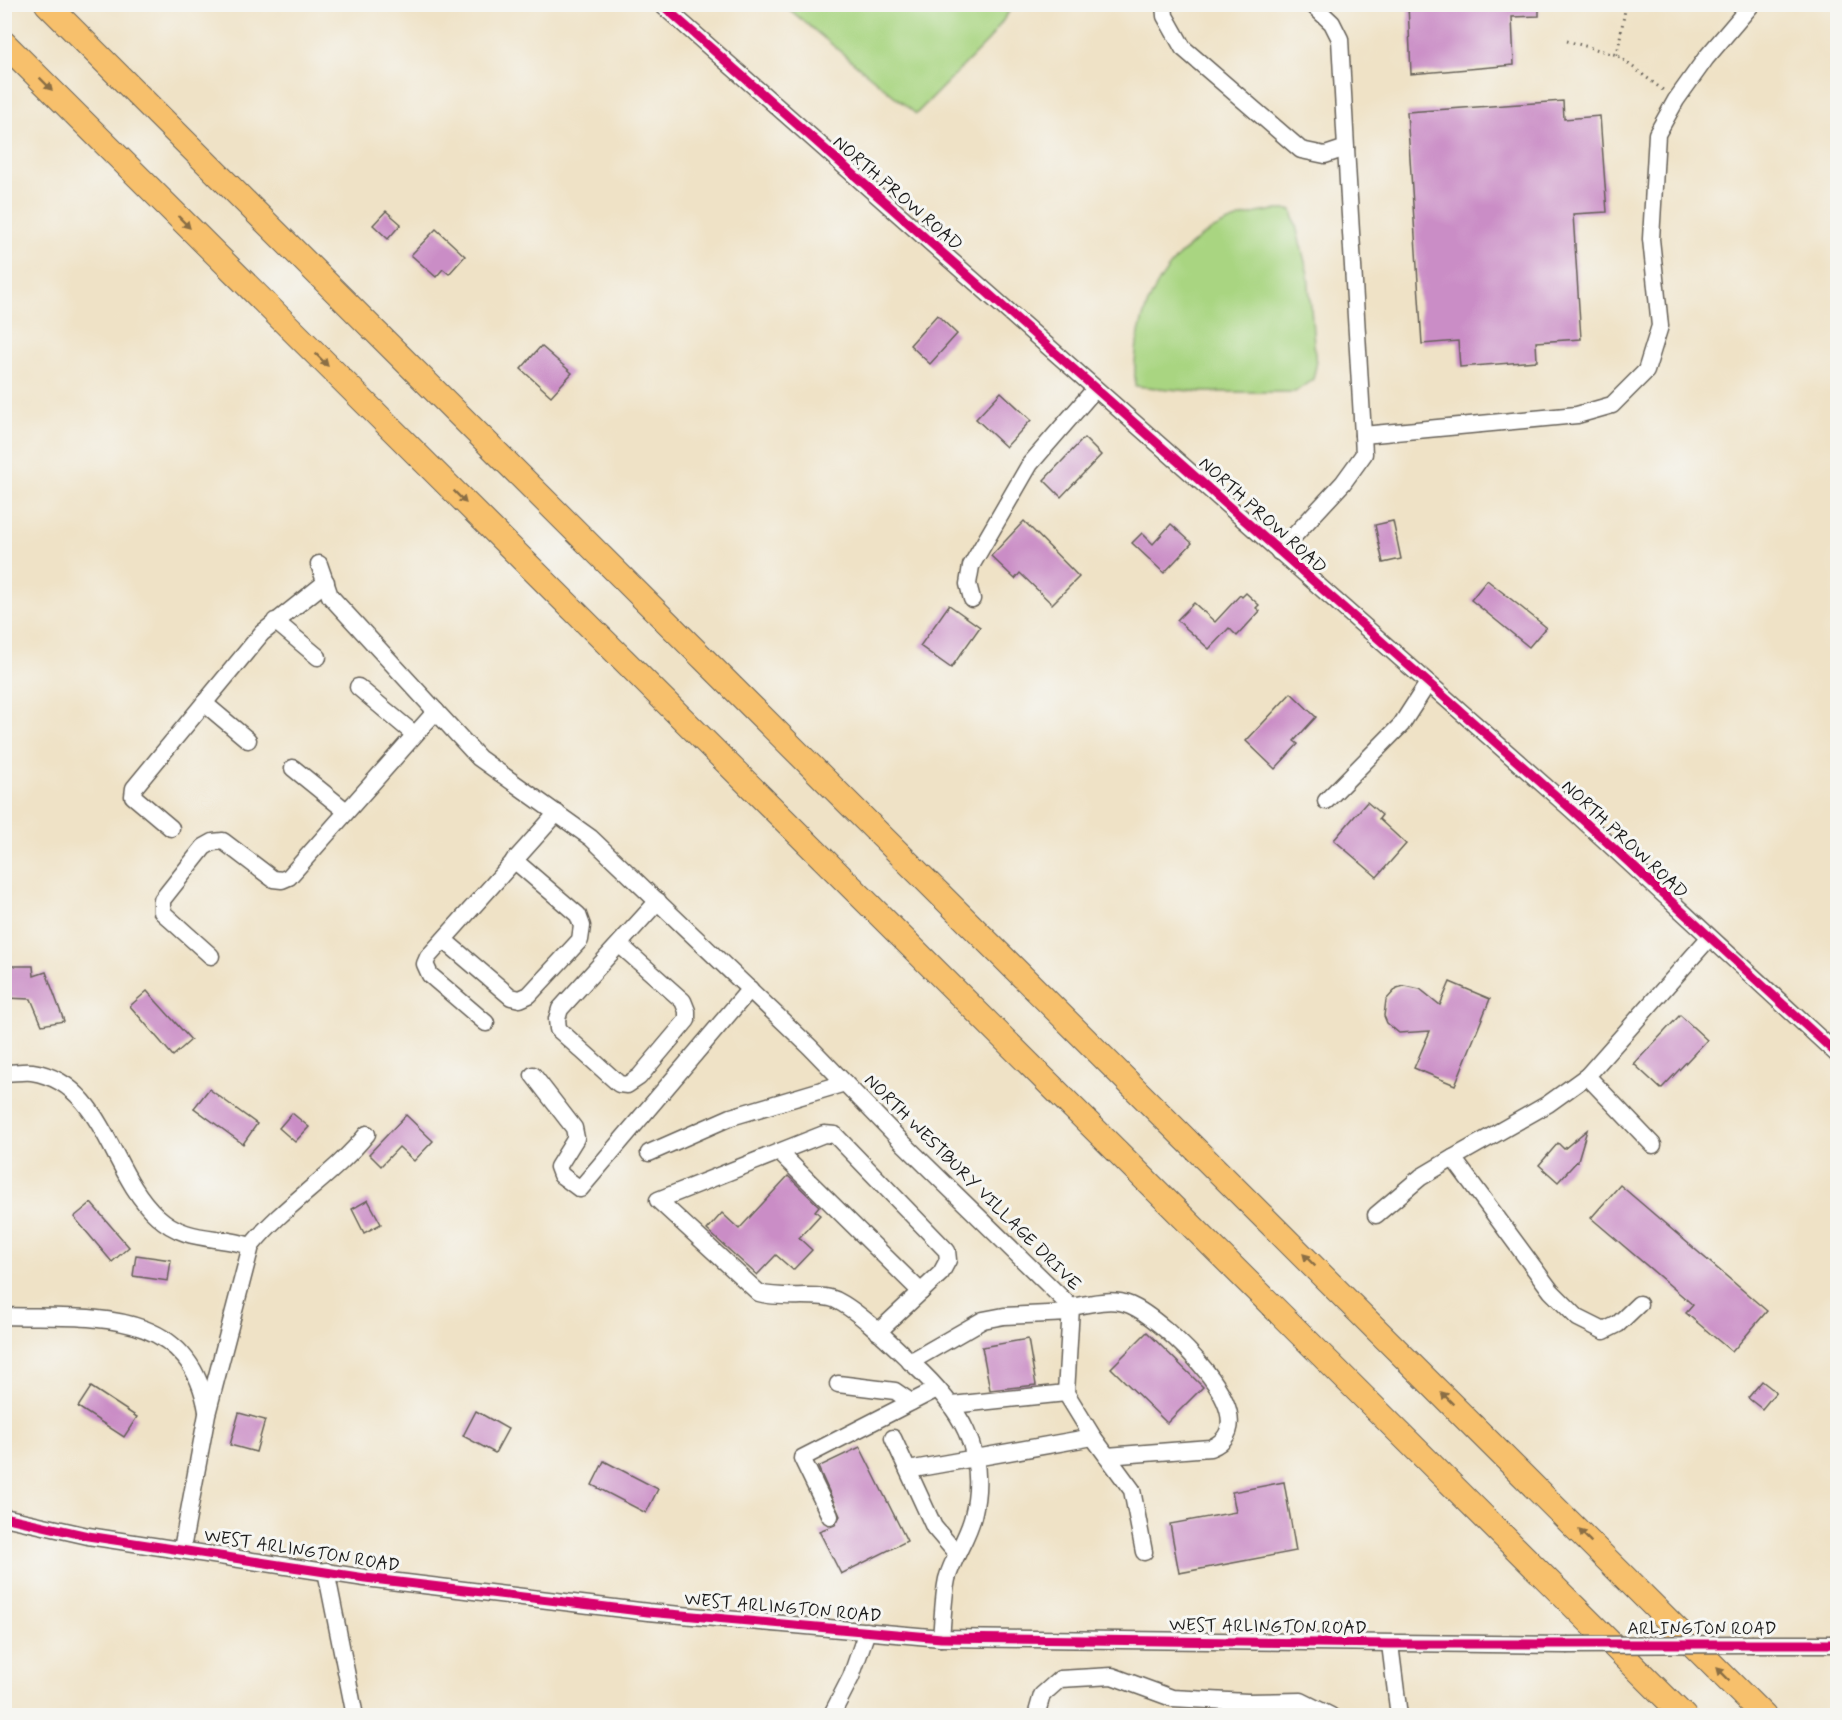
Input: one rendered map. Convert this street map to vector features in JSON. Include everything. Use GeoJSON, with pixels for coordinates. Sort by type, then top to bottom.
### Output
{"type":"FeatureCollection","features":[{"type":"Feature","properties":{"kind":"highway"},"geometry":{"type":"LineString","coordinates":[[47,4],[1764,1716]]}},
{"type":"Feature","properties":{"kind":"highway"},"geometry":{"type":"LineString","coordinates":[[4,43],[1684,1716]]}},
{"type":"Feature","properties":{"kind":"street","name":"NORTH PROW ROAD"},"geometry":{"type":"LineString","coordinates":[[661,4],[1572,810],[1838,1055]]}},
{"type":"Feature","properties":{"kind":"street"},"geometry":{"type":"LineString","coordinates":[[1164,4],[1165,16],[1183,48],[1300,150],[1325,155],[1346,148]]}},
{"type":"Feature","properties":{"kind":"street"},"geometry":{"type":"LineString","coordinates":[[1279,552],[1343,483],[1364,454],[1340,39],[1332,23],[1312,4]]}},
{"type":"Feature","properties":{"kind":"street"},"geometry":{"type":"LineString","coordinates":[[1363,435],[1577,415],[1612,405],[1646,371],[1660,326],[1651,239],[1657,134],[1676,100],[1706,58],[1752,4]]}},
{"type":"Feature","properties":{"kind":"street"},"geometry":{"type":"LineString","coordinates":[[972,599],[968,584],[971,566],[1030,464],[1095,389]]}},
{"type":"Feature","properties":{"kind":"street","name":"NORTH WESTBURY VILLAGE DRIVE"},"geometry":{"type":"LineString","coordinates":[[319,564],[330,596],[479,758],[591,837],[750,989],[1070,1310],[1066,1393]]}},
{"type":"Feature","properties":{"kind":"street"},"geometry":{"type":"LineString","coordinates":[[171,828],[133,796],[134,788],[262,633],[326,582]]}},
{"type":"Feature","properties":{"kind":"street"},"geometry":{"type":"LineString","coordinates":[[275,621],[318,657]]}},
{"type":"Feature","properties":{"kind":"street"},"geometry":{"type":"LineString","coordinates":[[1326,801],[1401,725],[1428,683]]}},
{"type":"Feature","properties":{"kind":"street"},"geometry":{"type":"LineString","coordinates":[[358,687],[414,734]]}},
{"type":"Feature","properties":{"kind":"street"},"geometry":{"type":"LineString","coordinates":[[204,704],[248,740]]}},
{"type":"Feature","properties":{"kind":"street"},"geometry":{"type":"LineString","coordinates":[[211,956],[162,912],[162,900],[204,847],[213,842],[223,842],[273,879],[282,880],[289,877],[436,711]]}},
{"type":"Feature","properties":{"kind":"street"},"geometry":{"type":"LineString","coordinates":[[293,768],[346,811]]}},
{"type":"Feature","properties":{"kind":"street"},"geometry":{"type":"LineString","coordinates":[[486,1023],[430,975],[425,964],[428,957],[557,813]]}},
{"type":"Feature","properties":{"kind":"street"},"geometry":{"type":"LineString","coordinates":[[444,940],[511,998],[520,999],[529,995],[580,940],[582,926],[578,915],[514,860]]}},
{"type":"Feature","properties":{"kind":"street"},"geometry":{"type":"LineString","coordinates":[[619,944],[683,1000],[687,1011],[687,1020],[639,1077],[627,1085],[619,1084],[558,1029],[557,1019],[560,1009],[658,901]]}},
{"type":"Feature","properties":{"kind":"street"},"geometry":{"type":"LineString","coordinates":[[1376,1215],[1421,1176],[1548,1104],[1587,1076],[1709,938]]}},
{"type":"Feature","properties":{"kind":"street"},"geometry":{"type":"LineString","coordinates":[[533,1075],[573,1128],[576,1138],[558,1167],[561,1175],[580,1189],[750,989]]}},
{"type":"Feature","properties":{"kind":"street"},"geometry":{"type":"LineString","coordinates":[[659,1053],[680,1071]]}},
{"type":"Feature","properties":{"kind":"street"},"geometry":{"type":"LineString","coordinates":[[4,1073],[32,1072],[70,1086],[101,1126],[133,1186],[155,1215],[171,1227],[188,1236],[251,1246]]}},
{"type":"Feature","properties":{"kind":"street"},"geometry":{"type":"LineString","coordinates":[[1587,1076],[1653,1144]]}},
{"type":"Feature","properties":{"kind":"street"},"geometry":{"type":"LineString","coordinates":[[649,1153],[731,1117],[845,1083]]}},
{"type":"Feature","properties":{"kind":"street"},"geometry":{"type":"LineString","coordinates":[[182,1549],[207,1414],[251,1246],[267,1226],[325,1177],[367,1134]]}},
{"type":"Feature","properties":{"kind":"street"},"geometry":{"type":"LineString","coordinates":[[878,1332],[941,1273],[948,1260],[947,1251],[835,1134],[824,1134],[658,1200],[759,1293],[773,1297],[836,1300],[878,1332],[952,1405],[967,1431],[977,1457],[977,1496],[973,1517],[944,1593],[941,1638]]}},
{"type":"Feature","properties":{"kind":"street"},"geometry":{"type":"LineString","coordinates":[[779,1152],[921,1292]]}},
{"type":"Feature","properties":{"kind":"street"},"geometry":{"type":"LineString","coordinates":[[1453,1158],[1551,1291],[1578,1318],[1604,1331],[1618,1324],[1639,1304]]}},
{"type":"Feature","properties":{"kind":"street"},"geometry":{"type":"LineString","coordinates":[[910,1362],[983,1320],[1070,1310],[1108,1301],[1128,1304],[1159,1323],[1211,1375],[1230,1416],[1229,1428],[1224,1438],[1210,1448],[1107,1456]]}},
{"type":"Feature","properties":{"kind":"street"},"geometry":{"type":"LineString","coordinates":[[4,1316],[126,1321],[150,1330],[178,1348],[189,1361],[200,1382],[207,1414]]}},
{"type":"Feature","properties":{"kind":"street"},"geometry":{"type":"LineString","coordinates":[[838,1384],[895,1390],[911,1402]]}},
{"type":"Feature","properties":{"kind":"street"},"geometry":{"type":"LineString","coordinates":[[830,1516],[802,1458],[937,1389]]}},
{"type":"Feature","properties":{"kind":"street"},"geometry":{"type":"LineString","coordinates":[[952,1405],[1066,1393],[1093,1437],[1132,1490],[1144,1552]]}},
{"type":"Feature","properties":{"kind":"street"},"geometry":{"type":"LineString","coordinates":[[908,1470],[1093,1437]]}},
{"type":"Feature","properties":{"kind":"street"},"geometry":{"type":"LineString","coordinates":[[893,1438],[934,1527],[957,1554]]}},
{"type":"Feature","properties":{"kind":"street","name":"WEST ARLINGTON ROAD"},"geometry":{"type":"LineString","coordinates":[[4,1517],[88,1536],[326,1571],[648,1611],[941,1638],[1567,1644]]}},
{"type":"Feature","properties":{"kind":"street"},"geometry":{"type":"LineString","coordinates":[[326,1571],[355,1716]]}},
{"type":"Feature","properties":{"kind":"street"},"geometry":{"type":"LineString","coordinates":[[831,1716],[851,1677],[867,1631]]}},
{"type":"Feature","properties":{"kind":"street"},"geometry":{"type":"LineString","coordinates":[[1390,1644],[1399,1716]]}},
{"type":"Feature","properties":{"kind":"street","name":"ARLINGTON ROAD"},"geometry":{"type":"LineString","coordinates":[[1567,1644],[1838,1644]]}},
{"type":"Feature","properties":{"kind":"street"},"geometry":{"type":"LineString","coordinates":[[1036,1716],[1042,1695],[1060,1679],[1112,1676],[1172,1698],[1247,1702],[1300,1701],[1331,1716]]}},
{"type":"Feature","properties":{"kind":"path"},"geometry":{"type":"LineString","coordinates":[[1617,55],[1626,4]]}},
{"type":"Feature","properties":{"kind":"path"},"geometry":{"type":"LineString","coordinates":[[1567,41],[1617,55],[1676,100]]}},
{"type":"Feature","properties":{"kind":"green space"},"geometry":{"type":"Polygon","coordinates":[[[784,5],[1014,5],[989,40],[916,114],[784,5]]]}},
{"type":"Feature","properties":{"kind":"green space"},"geometry":{"type":"Polygon","coordinates":[[[1275,210],[1292,210],[1308,274],[1316,366],[1313,379],[1295,392],[1202,392],[1135,386],[1136,353],[1142,322],[1153,293],[1168,268],[1188,247],[1213,230],[1242,217],[1275,210]]]}},
{"type":"Feature","properties":{"kind":"building"},"geometry":{"type":"Polygon","coordinates":[[[1408,4],[1539,4],[1539,16],[1512,17],[1514,65],[1411,74],[1408,4]]]}},
{"type":"Feature","properties":{"kind":"building"},"geometry":{"type":"Polygon","coordinates":[[[1563,101],[1564,119],[1600,116],[1607,212],[1573,214],[1581,339],[1536,342],[1537,361],[1460,367],[1458,341],[1422,344],[1407,112],[1563,101]]]}},
{"type":"Feature","properties":{"kind":"building"},"geometry":{"type":"Polygon","coordinates":[[[386,211],[401,224],[388,239],[373,225],[386,211]]]}},
{"type":"Feature","properties":{"kind":"building"},"geometry":{"type":"Polygon","coordinates":[[[436,229],[465,256],[449,274],[443,269],[436,277],[411,255],[436,229]]]}},
{"type":"Feature","properties":{"kind":"building"},"geometry":{"type":"Polygon","coordinates":[[[937,315],[957,334],[930,364],[910,345],[937,315]]]}},
{"type":"Feature","properties":{"kind":"building"},"geometry":{"type":"Polygon","coordinates":[[[541,346],[572,373],[551,396],[521,369],[541,346]]]}},
{"type":"Feature","properties":{"kind":"building"},"geometry":{"type":"Polygon","coordinates":[[[1001,392],[1031,420],[1006,447],[976,419],[1001,392]]]}},
{"type":"Feature","properties":{"kind":"building"},"geometry":{"type":"Polygon","coordinates":[[[1084,438],[1101,455],[1061,497],[1044,480],[1084,438]]]}},
{"type":"Feature","properties":{"kind":"building"},"geometry":{"type":"Polygon","coordinates":[[[1024,521],[1079,577],[1052,604],[1020,573],[1015,579],[991,556],[1024,521]]]}},
{"type":"Feature","properties":{"kind":"building"},"geometry":{"type":"Polygon","coordinates":[[[1393,521],[1401,559],[1383,563],[1375,525],[1393,521]]]}},
{"type":"Feature","properties":{"kind":"building"},"geometry":{"type":"Polygon","coordinates":[[[1171,524],[1192,543],[1164,573],[1132,543],[1142,533],[1153,544],[1171,524]]]}},
{"type":"Feature","properties":{"kind":"building"},"geometry":{"type":"Polygon","coordinates":[[[1487,580],[1546,627],[1529,647],[1471,600],[1487,580]]]}},
{"type":"Feature","properties":{"kind":"building"},"geometry":{"type":"Polygon","coordinates":[[[1246,593],[1259,605],[1256,608],[1260,611],[1237,636],[1229,628],[1209,649],[1177,620],[1194,603],[1215,622],[1240,595],[1242,597],[1246,593]]]}},
{"type":"Feature","properties":{"kind":"building"},"geometry":{"type":"Polygon","coordinates":[[[949,605],[980,627],[951,668],[920,646],[949,605]]]}},
{"type":"Feature","properties":{"kind":"building"},"geometry":{"type":"Polygon","coordinates":[[[1291,693],[1316,717],[1294,741],[1298,744],[1275,769],[1246,741],[1291,693]]]}},
{"type":"Feature","properties":{"kind":"building"},"geometry":{"type":"Polygon","coordinates":[[[1367,802],[1382,815],[1379,819],[1406,844],[1377,877],[1334,840],[1367,802]]]}},
{"type":"Feature","properties":{"kind":"building"},"geometry":{"type":"Polygon","coordinates":[[[4,966],[33,966],[34,976],[46,972],[64,1021],[42,1025],[31,999],[4,998],[4,966]]]}},
{"type":"Feature","properties":{"kind":"building"},"geometry":{"type":"Polygon","coordinates":[[[1450,982],[1490,999],[1455,1085],[1414,1068],[1430,1031],[1399,1033],[1387,1023],[1384,1016],[1386,1000],[1397,988],[1404,986],[1420,989],[1440,1005],[1450,982]]]}},
{"type":"Feature","properties":{"kind":"building"},"geometry":{"type":"Polygon","coordinates":[[[147,991],[191,1040],[173,1056],[130,1006],[147,991]]]}},
{"type":"Feature","properties":{"kind":"building"},"geometry":{"type":"Polygon","coordinates":[[[1680,1015],[1707,1040],[1661,1089],[1634,1064],[1680,1015]]]}},
{"type":"Feature","properties":{"kind":"building"},"geometry":{"type":"Polygon","coordinates":[[[209,1089],[257,1124],[243,1144],[194,1108],[209,1089]]]}},
{"type":"Feature","properties":{"kind":"building"},"geometry":{"type":"Polygon","coordinates":[[[292,1113],[309,1127],[295,1142],[279,1128],[292,1113]]]}},
{"type":"Feature","properties":{"kind":"building"},"geometry":{"type":"Polygon","coordinates":[[[406,1115],[433,1141],[414,1161],[399,1147],[381,1166],[369,1154],[406,1115]]]}},
{"type":"Feature","properties":{"kind":"building"},"geometry":{"type":"Polygon","coordinates":[[[1587,1130],[1578,1160],[1558,1182],[1539,1165],[1558,1143],[1564,1149],[1587,1130]]]}},
{"type":"Feature","properties":{"kind":"building"},"geometry":{"type":"Polygon","coordinates":[[[788,1176],[819,1206],[815,1211],[820,1215],[799,1238],[812,1250],[793,1270],[776,1255],[757,1275],[707,1230],[722,1213],[739,1229],[788,1176]]]}},
{"type":"Feature","properties":{"kind":"building"},"geometry":{"type":"Polygon","coordinates":[[[1620,1185],[1767,1311],[1732,1352],[1686,1313],[1693,1305],[1591,1218],[1620,1185]]]}},
{"type":"Feature","properties":{"kind":"building"},"geometry":{"type":"Polygon","coordinates":[[[368,1200],[381,1224],[364,1233],[352,1209],[368,1200]]]}},
{"type":"Feature","properties":{"kind":"building"},"geometry":{"type":"Polygon","coordinates":[[[91,1203],[129,1247],[112,1262],[74,1217],[91,1203]]]}},
{"type":"Feature","properties":{"kind":"building"},"geometry":{"type":"Polygon","coordinates":[[[136,1255],[171,1260],[168,1281],[133,1276],[136,1255]]]}},
{"type":"Feature","properties":{"kind":"building"},"geometry":{"type":"Polygon","coordinates":[[[1147,1332],[1203,1387],[1167,1423],[1111,1368],[1147,1332]]]}},
{"type":"Feature","properties":{"kind":"building"},"geometry":{"type":"Polygon","coordinates":[[[1028,1339],[1036,1385],[990,1390],[982,1347],[1028,1339]]]}},
{"type":"Feature","properties":{"kind":"building"},"geometry":{"type":"Polygon","coordinates":[[[1762,1381],[1776,1392],[1762,1409],[1748,1398],[1762,1381]]]}},
{"type":"Feature","properties":{"kind":"building"},"geometry":{"type":"Polygon","coordinates":[[[91,1387],[137,1417],[124,1437],[78,1407],[91,1387]]]}},
{"type":"Feature","properties":{"kind":"building"},"geometry":{"type":"Polygon","coordinates":[[[476,1411],[508,1429],[495,1453],[463,1436],[476,1411]]]}},
{"type":"Feature","properties":{"kind":"building"},"geometry":{"type":"Polygon","coordinates":[[[239,1413],[265,1420],[256,1452],[230,1445],[239,1413]]]}},
{"type":"Feature","properties":{"kind":"building"},"geometry":{"type":"Polygon","coordinates":[[[860,1447],[907,1541],[841,1574],[819,1531],[835,1525],[840,1516],[818,1467],[860,1447]]]}},
{"type":"Feature","properties":{"kind":"building"},"geometry":{"type":"Polygon","coordinates":[[[604,1461],[658,1489],[646,1513],[592,1485],[604,1461]]]}},
{"type":"Feature","properties":{"kind":"building"},"geometry":{"type":"Polygon","coordinates":[[[1284,1482],[1296,1551],[1179,1573],[1170,1524],[1236,1512],[1232,1492],[1284,1482]]]}},
{"type":"Feature","properties":{"kind":"cycle path"},"geometry":{"type":"LineString","coordinates":[[661,4],[1572,810],[1838,1055]]}},
{"type":"Feature","properties":{"kind":"cycle path"},"geometry":{"type":"LineString","coordinates":[[4,1517],[88,1536],[365,1578],[648,1612],[941,1638],[1390,1644],[1838,1644]]}}]}
